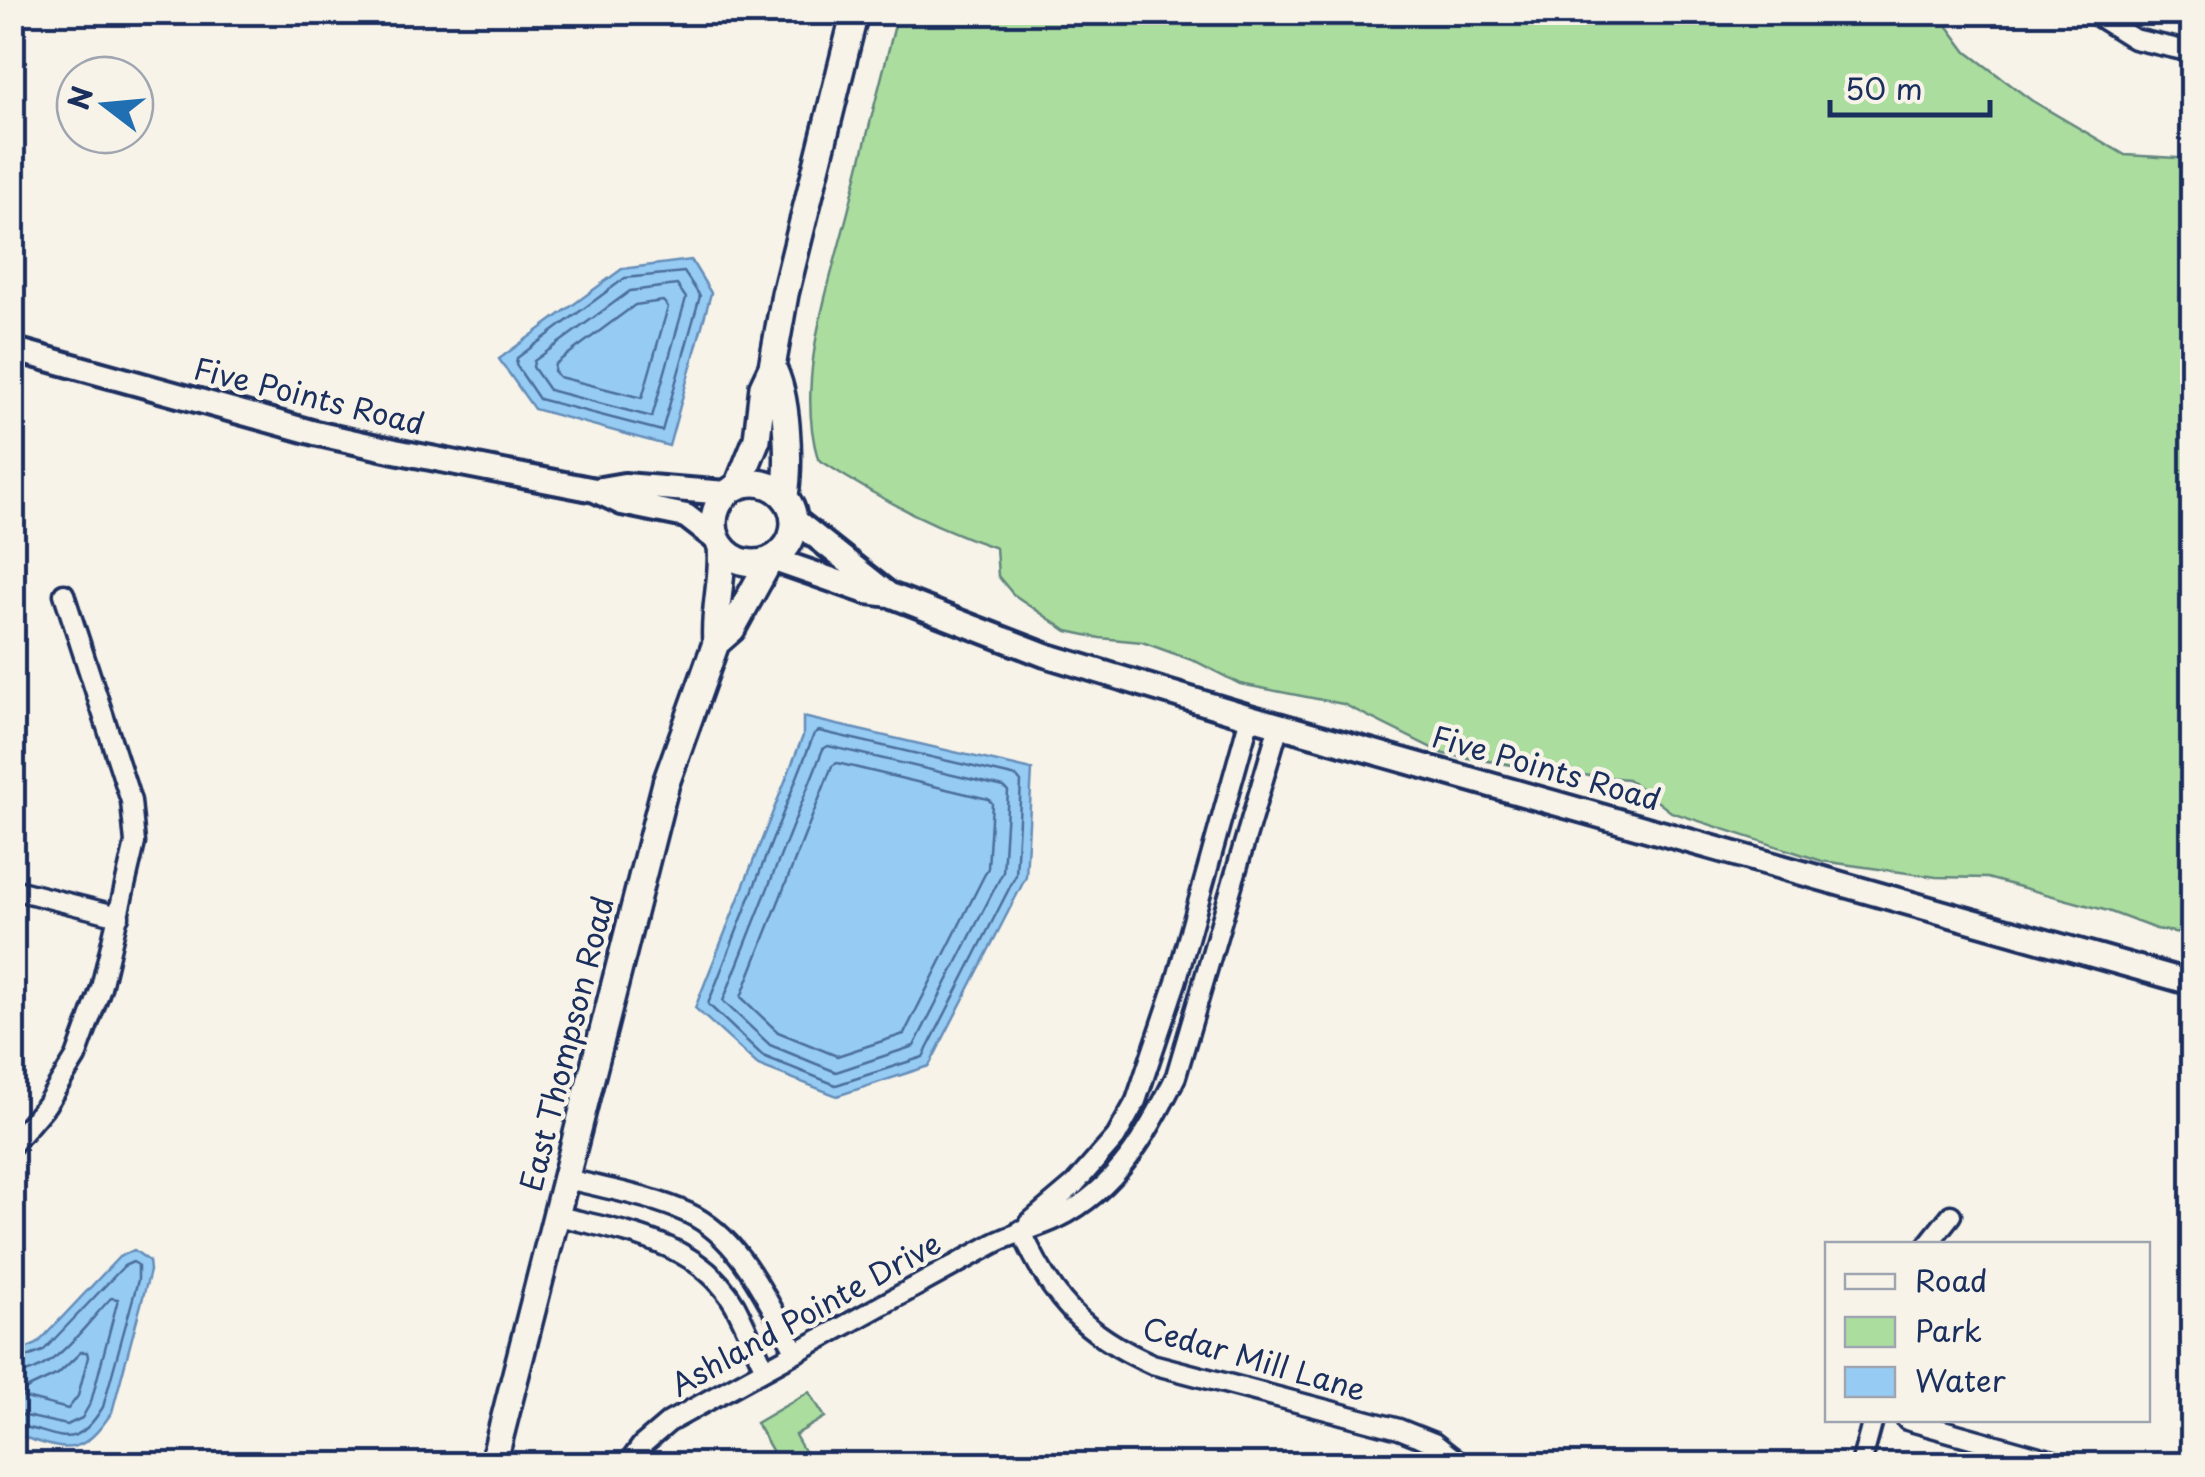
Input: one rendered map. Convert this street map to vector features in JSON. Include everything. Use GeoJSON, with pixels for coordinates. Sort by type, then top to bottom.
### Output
{"type":"FeatureCollection","features":[{"type":"Feature","properties":{"kind":"main road"},"geometry":{"type":"LineString","coordinates":[[772,366],[782,385],[788,470],[784,496],[794,520],[793,534],[786,547],[771,559],[750,564],[736,560],[719,543],[714,514],[732,489],[757,438],[764,386],[772,366],[785,294],[854,12]]}},
{"type":"Feature","properties":{"kind":"main road"},"geometry":{"type":"LineString","coordinates":[[732,489],[763,483],[784,496]]}},
{"type":"Feature","properties":{"kind":"main road","name":"East Thompson Road"},"geometry":{"type":"LineString","coordinates":[[493,1464],[666,783],[716,643],[714,625],[722,589],[719,543]]}},
{"type":"Feature","properties":{"kind":"main road","name":"East Thompson Road"},"geometry":{"type":"LineString","coordinates":[[716,643],[732,629],[771,559]]}},
{"type":"Feature","properties":{"kind":"street"},"geometry":{"type":"LineString","coordinates":[[2091,12],[2134,39],[2192,52]]}},
{"type":"Feature","properties":{"kind":"street","name":"Five Points Road"},"geometry":{"type":"LineString","coordinates":[[12,349],[315,433],[595,490],[622,503],[686,516],[719,543]]}},
{"type":"Feature","properties":{"kind":"street","name":"Five Points Road"},"geometry":{"type":"LineString","coordinates":[[595,490],[624,485],[732,489]]}},
{"type":"Feature","properties":{"kind":"street","name":"Five Points Road"},"geometry":{"type":"LineString","coordinates":[[794,520],[890,595]]}},
{"type":"Feature","properties":{"kind":"street","name":"Five Points Road"},"geometry":{"type":"LineString","coordinates":[[771,559],[868,592],[890,595],[1045,655],[1250,717],[2192,982]]}},
{"type":"Feature","properties":{"kind":"street"},"geometry":{"type":"LineString","coordinates":[[12,1144],[46,1105],[76,1057],[101,988],[135,844],[131,801],[64,594]]}},
{"type":"Feature","properties":{"kind":"street","name":"Ashland Pointe Drive"},"geometry":{"type":"LineString","coordinates":[[1021,1230],[1074,1185],[1116,1137],[1136,1101],[1176,982],[1250,717]]}},
{"type":"Feature","properties":{"kind":"street","name":"Ashland Pointe Drive"},"geometry":{"type":"LineString","coordinates":[[628,1464],[642,1445],[669,1422],[1021,1230],[1056,1219],[1081,1204],[1127,1162],[1152,1125],[1181,1060],[1279,725]]}},
{"type":"Feature","properties":{"kind":"street"},"geometry":{"type":"LineString","coordinates":[[1204,884],[1231,892]]}},
{"type":"Feature","properties":{"kind":"street"},"geometry":{"type":"LineString","coordinates":[[12,890],[120,916]]}},
{"type":"Feature","properties":{"kind":"street"},"geometry":{"type":"LineString","coordinates":[[568,1179],[662,1203],[707,1225],[742,1261],[796,1352]]}},
{"type":"Feature","properties":{"kind":"street"},"geometry":{"type":"LineString","coordinates":[[1930,1242],[1951,1215]]}},
{"type":"Feature","properties":{"kind":"street"},"geometry":{"type":"LineString","coordinates":[[558,1216],[674,1247],[733,1303],[764,1369]]}},
{"type":"Feature","properties":{"kind":"street","name":"Cedar Mill Lane"},"geometry":{"type":"LineString","coordinates":[[1021,1230],[1038,1269],[1066,1308],[1122,1351],[1152,1364],[1399,1429],[1434,1443],[1461,1464]]}},
{"type":"Feature","properties":{"kind":"street"},"geometry":{"type":"LineString","coordinates":[[715,1282],[742,1261]]}},
{"type":"Feature","properties":{"kind":"street"},"geometry":{"type":"LineString","coordinates":[[1861,1464],[1872,1422]]}},
{"type":"Feature","properties":{"kind":"street"},"geometry":{"type":"LineString","coordinates":[[1914,1422],[2064,1464]]}},
{"type":"Feature","properties":{"kind":"green space"},"geometry":{"type":"Polygon","coordinates":[[[898,13],[1938,13],[1967,52],[2031,100],[2125,155],[2192,162],[2192,935],[2156,929],[2108,911],[1987,878],[1936,877],[1822,861],[1671,812],[1628,779],[1444,754],[1343,704],[1240,684],[1197,662],[1142,642],[1067,631],[1013,594],[998,576],[996,548],[904,510],[818,459],[810,398],[817,335],[898,13]]]}},
{"type":"Feature","properties":{"kind":"green space"},"geometry":{"type":"Polygon","coordinates":[[[809,1392],[825,1417],[795,1435],[805,1453],[780,1464],[756,1423],[809,1392]]]}},
{"type":"Feature","properties":{"kind":"water"},"geometry":{"type":"Polygon","coordinates":[[[691,260],[711,293],[669,446],[534,409],[499,359],[622,269],[691,260]]]}},
{"type":"Feature","properties":{"kind":"water"},"geometry":{"type":"Polygon","coordinates":[[[803,717],[1032,770],[1026,877],[929,1066],[837,1096],[758,1065],[695,1008],[803,736],[803,717]]]}},
{"type":"Feature","properties":{"kind":"water"},"geometry":{"type":"Polygon","coordinates":[[[134,1250],[149,1261],[150,1271],[112,1412],[90,1439],[80,1445],[58,1447],[13,1434],[13,1354],[37,1344],[119,1257],[134,1250]]]}}]}
